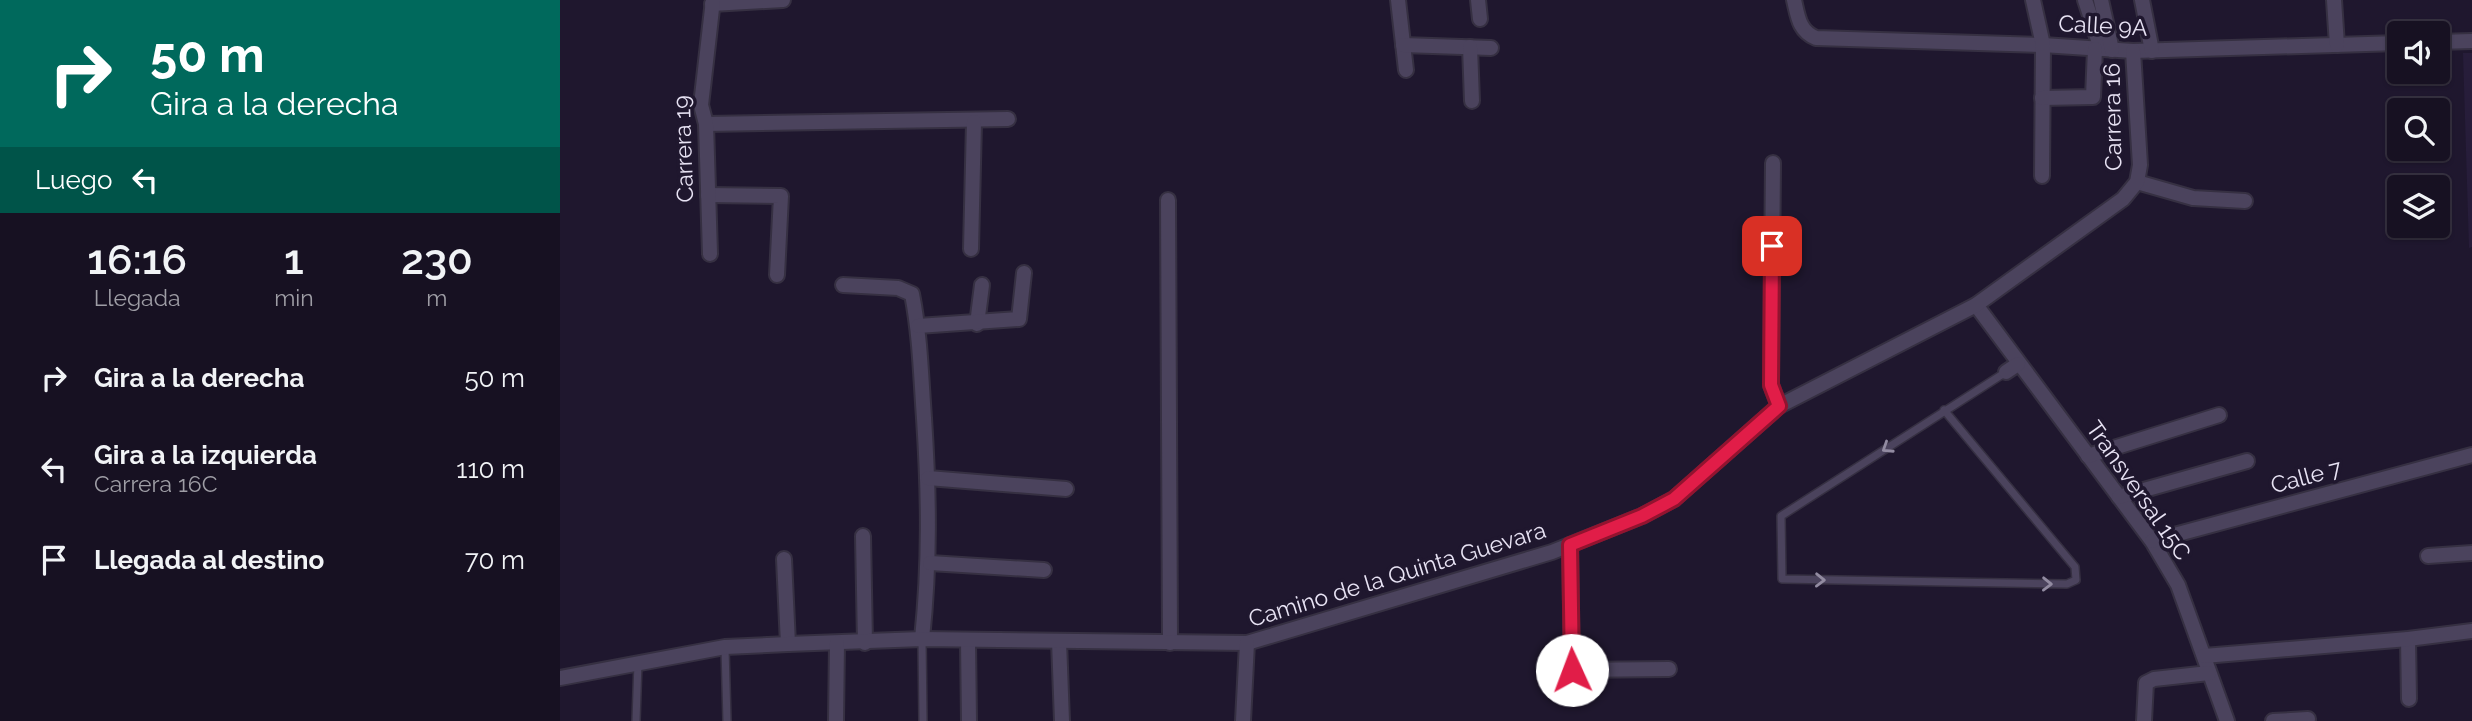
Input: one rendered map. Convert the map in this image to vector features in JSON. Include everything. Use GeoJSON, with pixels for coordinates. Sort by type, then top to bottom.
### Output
{"type":"FeatureCollection","features":[{"type":"Feature","properties":{"kind":"street"},"geometry":{"type":"LineString","coordinates":[[712,2],[783,0]]}},
{"type":"Feature","properties":{"kind":"street"},"geometry":{"type":"LineString","coordinates":[[1398,0],[1406,70]]}},
{"type":"Feature","properties":{"kind":"street"},"geometry":{"type":"LineString","coordinates":[[1478,0],[1480,19]]}},
{"type":"Feature","properties":{"kind":"street","name":"Calle 9A"},"geometry":{"type":"LineString","coordinates":[[1794,0],[1806,34],[1816,38],[2043,45],[2133,51],[2387,43]]}},
{"type":"Feature","properties":{"kind":"street"},"geometry":{"type":"LineString","coordinates":[[2033,0],[2043,45],[2042,176]]}},
{"type":"Feature","properties":{"kind":"street"},"geometry":{"type":"LineString","coordinates":[[2085,0],[2103,49]]}},
{"type":"Feature","properties":{"kind":"street"},"geometry":{"type":"LineString","coordinates":[[2042,98],[2093,97],[2103,49],[2101,0]]}},
{"type":"Feature","properties":{"kind":"street"},"geometry":{"type":"LineString","coordinates":[[2142,0],[2152,51]]}},
{"type":"Feature","properties":{"kind":"street"},"geometry":{"type":"LineString","coordinates":[[2334,0],[2337,45]]}},
{"type":"Feature","properties":{"kind":"street","name":"Carrera 19"},"geometry":{"type":"LineString","coordinates":[[710,254],[706,124],[701,105],[712,2]]}},
{"type":"Feature","properties":{"kind":"street"},"geometry":{"type":"LineString","coordinates":[[2450,42],[2472,41]]}},
{"type":"Feature","properties":{"kind":"street"},"geometry":{"type":"LineString","coordinates":[[1403,45],[1491,48]]}},
{"type":"Feature","properties":{"kind":"street"},"geometry":{"type":"LineString","coordinates":[[1470,47],[1472,102]]}},
{"type":"Feature","properties":{"kind":"street","name":"Carrera 16"},"geometry":{"type":"LineString","coordinates":[[2133,51],[2140,165],[2137,182]]}},
{"type":"Feature","properties":{"kind":"street"},"geometry":{"type":"LineString","coordinates":[[706,124],[974,122],[1009,119]]}},
{"type":"Feature","properties":{"kind":"street"},"geometry":{"type":"LineString","coordinates":[[971,249],[974,122]]}},
{"type":"Feature","properties":{"kind":"street"},"geometry":{"type":"LineString","coordinates":[[1773,163],[1771,385],[1779,406]]}},
{"type":"Feature","properties":{"kind":"street"},"geometry":{"type":"LineString","coordinates":[[2137,182],[2193,198],[2245,201]]}},
{"type":"Feature","properties":{"kind":"street","name":"Camino de la Quinta Guevara"},"geometry":{"type":"LineString","coordinates":[[560,678],[638,661],[725,647],[788,643],[865,643],[922,639],[1247,643],[1570,545],[1642,516],[1674,499],[1779,406],[1976,305],[2123,199],[2137,182]]}},
{"type":"Feature","properties":{"kind":"street"},"geometry":{"type":"LineString","coordinates":[[708,195],[781,196],[777,275]]}},
{"type":"Feature","properties":{"kind":"street"},"geometry":{"type":"LineString","coordinates":[[1168,200],[1170,643]]}},
{"type":"Feature","properties":{"kind":"street"},"geometry":{"type":"LineString","coordinates":[[918,326],[1019,319],[1024,273]]}},
{"type":"Feature","properties":{"kind":"street"},"geometry":{"type":"LineString","coordinates":[[843,285],[898,288],[912,294],[918,326],[928,478],[930,563],[922,639]]}},
{"type":"Feature","properties":{"kind":"street"},"geometry":{"type":"LineString","coordinates":[[977,324],[982,285]]}},
{"type":"Feature","properties":{"kind":"street","name":"Transversal 15C"},"geometry":{"type":"LineString","coordinates":[[1976,305],[2012,368],[2088,456],[2152,541],[2178,585],[2227,721]]}},
{"type":"Feature","properties":{"kind":"street"},"geometry":{"type":"LineString","coordinates":[[2088,456],[2219,415]]}},
{"type":"Feature","properties":{"kind":"street","name":"Calle 7"},"geometry":{"type":"LineString","coordinates":[[2152,541],[2472,455]]}},
{"type":"Feature","properties":{"kind":"street"},"geometry":{"type":"LineString","coordinates":[[2119,497],[2246,461]]}},
{"type":"Feature","properties":{"kind":"street"},"geometry":{"type":"LineString","coordinates":[[928,478],[1066,489]]}},
{"type":"Feature","properties":{"kind":"street"},"geometry":{"type":"LineString","coordinates":[[863,536],[865,643]]}},
{"type":"Feature","properties":{"kind":"street"},"geometry":{"type":"LineString","coordinates":[[1570,545],[1572,670],[1669,669]]}},
{"type":"Feature","properties":{"kind":"street"},"geometry":{"type":"LineString","coordinates":[[2428,556],[2472,553]]}},
{"type":"Feature","properties":{"kind":"street"},"geometry":{"type":"LineString","coordinates":[[784,559],[788,643]]}},
{"type":"Feature","properties":{"kind":"street"},"geometry":{"type":"LineString","coordinates":[[930,563],[1044,570]]}},
{"type":"Feature","properties":{"kind":"street"},"geometry":{"type":"LineString","coordinates":[[2204,656],[2472,631]]}},
{"type":"Feature","properties":{"kind":"street"},"geometry":{"type":"LineString","coordinates":[[2408,639],[2409,699]]}},
{"type":"Feature","properties":{"kind":"street"},"geometry":{"type":"LineString","coordinates":[[968,641],[969,721]]}},
{"type":"Feature","properties":{"kind":"street"},"geometry":{"type":"LineString","coordinates":[[1059,641],[1062,721]]}},
{"type":"Feature","properties":{"kind":"street"},"geometry":{"type":"LineString","coordinates":[[836,721],[837,643]]}},
{"type":"Feature","properties":{"kind":"street"},"geometry":{"type":"LineString","coordinates":[[1243,721],[1247,643]]}},
{"type":"Feature","properties":{"kind":"street"},"geometry":{"type":"LineString","coordinates":[[2144,721],[2146,683],[2154,679],[2209,673]]}},
{"type":"Feature","properties":{"kind":"street"},"geometry":{"type":"LineString","coordinates":[[2273,721],[2308,719]]}},
{"type":"Feature","properties":{"kind":"lane"},"geometry":{"type":"LineString","coordinates":[[1944,410],[2075,567],[2076,580],[2067,584],[1782,579],[1781,516],[1944,410],[2012,368]]}},
{"type":"Feature","properties":{"kind":"lane"},"geometry":{"type":"LineString","coordinates":[[922,639],[923,721]]}},
{"type":"Feature","properties":{"kind":"lane"},"geometry":{"type":"LineString","coordinates":[[725,647],[727,721]]}},
{"type":"Feature","properties":{"kind":"lane"},"geometry":{"type":"LineString","coordinates":[[636,721],[638,661]]}},
{"type":"Feature","properties":{"kind":"shaded area"},"geometry":{"type":"Polygon","coordinates":[[[2463,53],[2472,53],[2472,247],[2469,248],[2463,53]]]}},
{"type":"Feature","properties":{"kind":"route"},"geometry":{"type":"LineString","coordinates":[[1572,670],[1570,545],[1642,516],[1674,499],[1779,406],[1771,385],[1772,246]]}}]}
